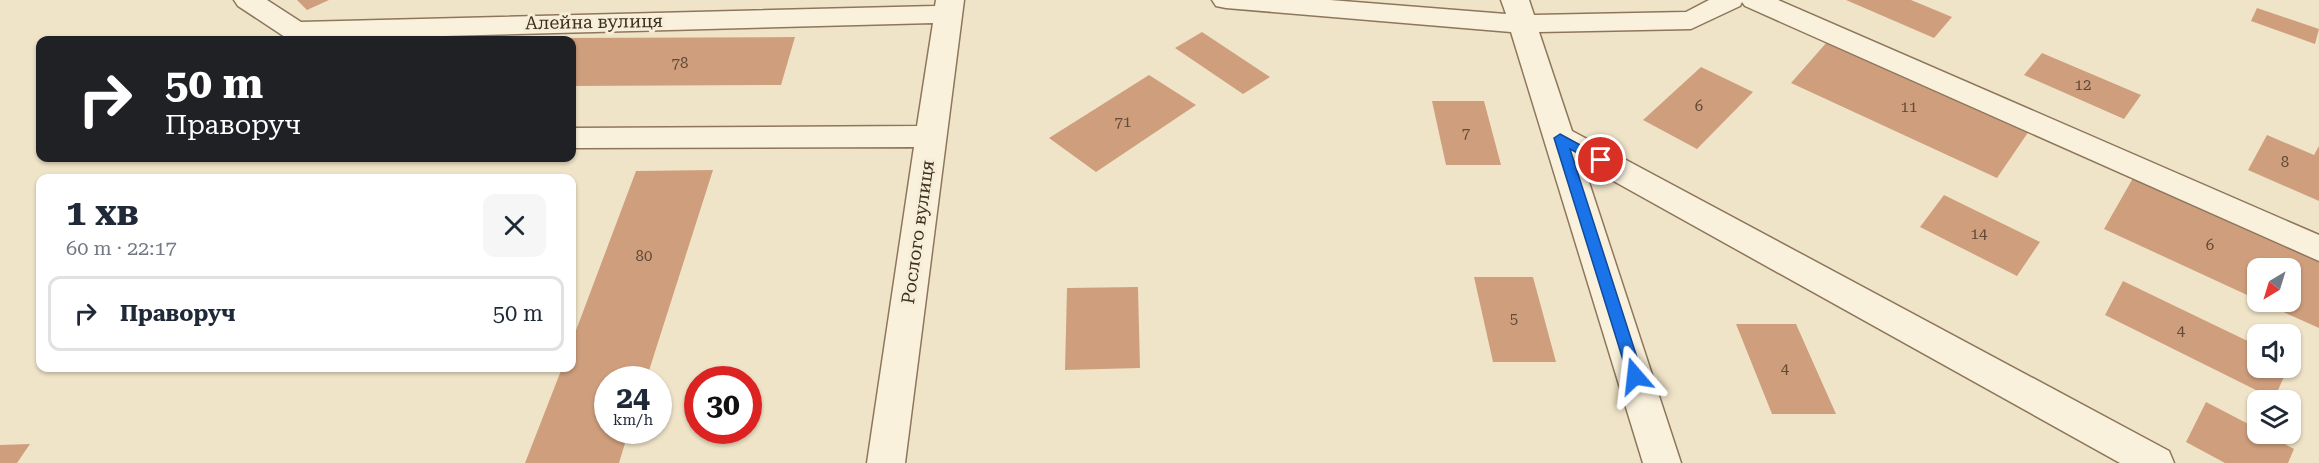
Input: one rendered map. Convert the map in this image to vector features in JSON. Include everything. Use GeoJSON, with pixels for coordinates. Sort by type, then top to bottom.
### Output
{"type":"FeatureCollection","features":[{"type":"Feature","properties":{"kind":"street","name":"Алейна вулиця"},"geometry":{"type":"LineString","coordinates":[[248,0],[295,31],[949,7]]}},
{"type":"Feature","properties":{"kind":"street"},"geometry":{"type":"LineString","coordinates":[[399,26],[418,0]]}},
{"type":"Feature","properties":{"kind":"street"},"geometry":{"type":"LineString","coordinates":[[1226,0],[1691,20],[1730,0]]}},
{"type":"Feature","properties":{"kind":"street"},"geometry":{"type":"LineString","coordinates":[[1755,0],[2319,249]]}},
{"type":"Feature","properties":{"kind":"street","name":"Рослого вулиця"},"geometry":{"type":"LineString","coordinates":[[886,463],[949,7]]}},
{"type":"Feature","properties":{"kind":"street"},"geometry":{"type":"LineString","coordinates":[[1519,12],[1662,463]]}},
{"type":"Feature","properties":{"kind":"street"},"geometry":{"type":"LineString","coordinates":[[576,138],[932,136]]}},
{"type":"Feature","properties":{"kind":"street"},"geometry":{"type":"LineString","coordinates":[[1560,138],[2155,463]]}},
{"type":"Feature","properties":{"kind":"building"},"geometry":{"type":"Polygon","coordinates":[[[297,0],[329,0],[307,10],[297,0]]]}},
{"type":"Feature","properties":{"kind":"building"},"geometry":{"type":"Polygon","coordinates":[[[1846,0],[1911,0],[1952,17],[1934,38],[1846,0]]]}},
{"type":"Feature","properties":{"kind":"building"},"geometry":{"type":"Polygon","coordinates":[[[2257,8],[2319,29],[2315,44],[2251,21],[2257,8]]]}},
{"type":"Feature","properties":{"kind":"building"},"geometry":{"type":"Polygon","coordinates":[[[1202,32],[1270,77],[1243,94],[1175,48],[1202,32]]]}},
{"type":"Feature","properties":{"kind":"building"},"geometry":{"type":"Polygon","coordinates":[[[795,37],[781,85],[576,86],[576,38],[795,37]]]}},
{"type":"Feature","properties":{"kind":"building"},"geometry":{"type":"Polygon","coordinates":[[[1827,42],[2029,131],[1997,178],[1791,83],[1827,42]]]}},
{"type":"Feature","properties":{"kind":"building"},"geometry":{"type":"Polygon","coordinates":[[[2042,53],[2141,95],[2124,119],[2024,75],[2042,53]]]}},
{"type":"Feature","properties":{"kind":"building"},"geometry":{"type":"Polygon","coordinates":[[[1701,67],[1753,92],[1697,149],[1643,120],[1701,67]]]}},
{"type":"Feature","properties":{"kind":"building"},"geometry":{"type":"Polygon","coordinates":[[[1149,75],[1196,105],[1096,172],[1049,138],[1149,75]]]}},
{"type":"Feature","properties":{"kind":"building"},"geometry":{"type":"Polygon","coordinates":[[[1432,101],[1484,101],[1501,165],[1446,165],[1432,101]]]}},
{"type":"Feature","properties":{"kind":"building"},"geometry":{"type":"Polygon","coordinates":[[[2267,135],[2314,155],[2319,146],[2319,201],[2248,170],[2267,135]]]}},
{"type":"Feature","properties":{"kind":"building"},"geometry":{"type":"Polygon","coordinates":[[[713,170],[650,366],[594,366],[594,444],[625,444],[619,463],[525,463],[560,372],[576,372],[576,330],[636,171],[713,170]]]}},
{"type":"Feature","properties":{"kind":"building"},"geometry":{"type":"Polygon","coordinates":[[[2133,178],[2319,260],[2319,328],[2283,312],[2301,312],[2301,258],[2247,258],[2247,295],[2104,229],[2133,178]]]}},
{"type":"Feature","properties":{"kind":"building"},"geometry":{"type":"Polygon","coordinates":[[[1944,195],[2040,242],[2017,276],[1920,227],[1944,195]]]}},
{"type":"Feature","properties":{"kind":"building"},"geometry":{"type":"Polygon","coordinates":[[[1474,277],[1533,277],[1556,362],[1493,362],[1474,277]]]}},
{"type":"Feature","properties":{"kind":"building"},"geometry":{"type":"Polygon","coordinates":[[[2123,281],[2247,341],[2247,378],[2283,378],[2278,390],[2256,390],[2105,315],[2123,281]]]}},
{"type":"Feature","properties":{"kind":"building"},"geometry":{"type":"Polygon","coordinates":[[[1138,287],[1140,368],[1065,370],[1067,288],[1138,287]]]}},
{"type":"Feature","properties":{"kind":"building"},"geometry":{"type":"Polygon","coordinates":[[[1736,324],[1796,324],[1836,414],[1772,414],[1736,324]]]}},
{"type":"Feature","properties":{"kind":"building"},"geometry":{"type":"Polygon","coordinates":[[[2206,402],[2247,423],[2247,444],[2285,444],[2294,449],[2288,463],[2225,463],[2186,442],[2206,402]]]}},
{"type":"Feature","properties":{"kind":"building"},"geometry":{"type":"Polygon","coordinates":[[[30,444],[17,463],[0,463],[0,445],[30,444]]]}},
{"type":"Feature","properties":{"kind":"route"},"geometry":{"type":"LineString","coordinates":[[1601,160],[1560,138],[1635,376]]}}]}
